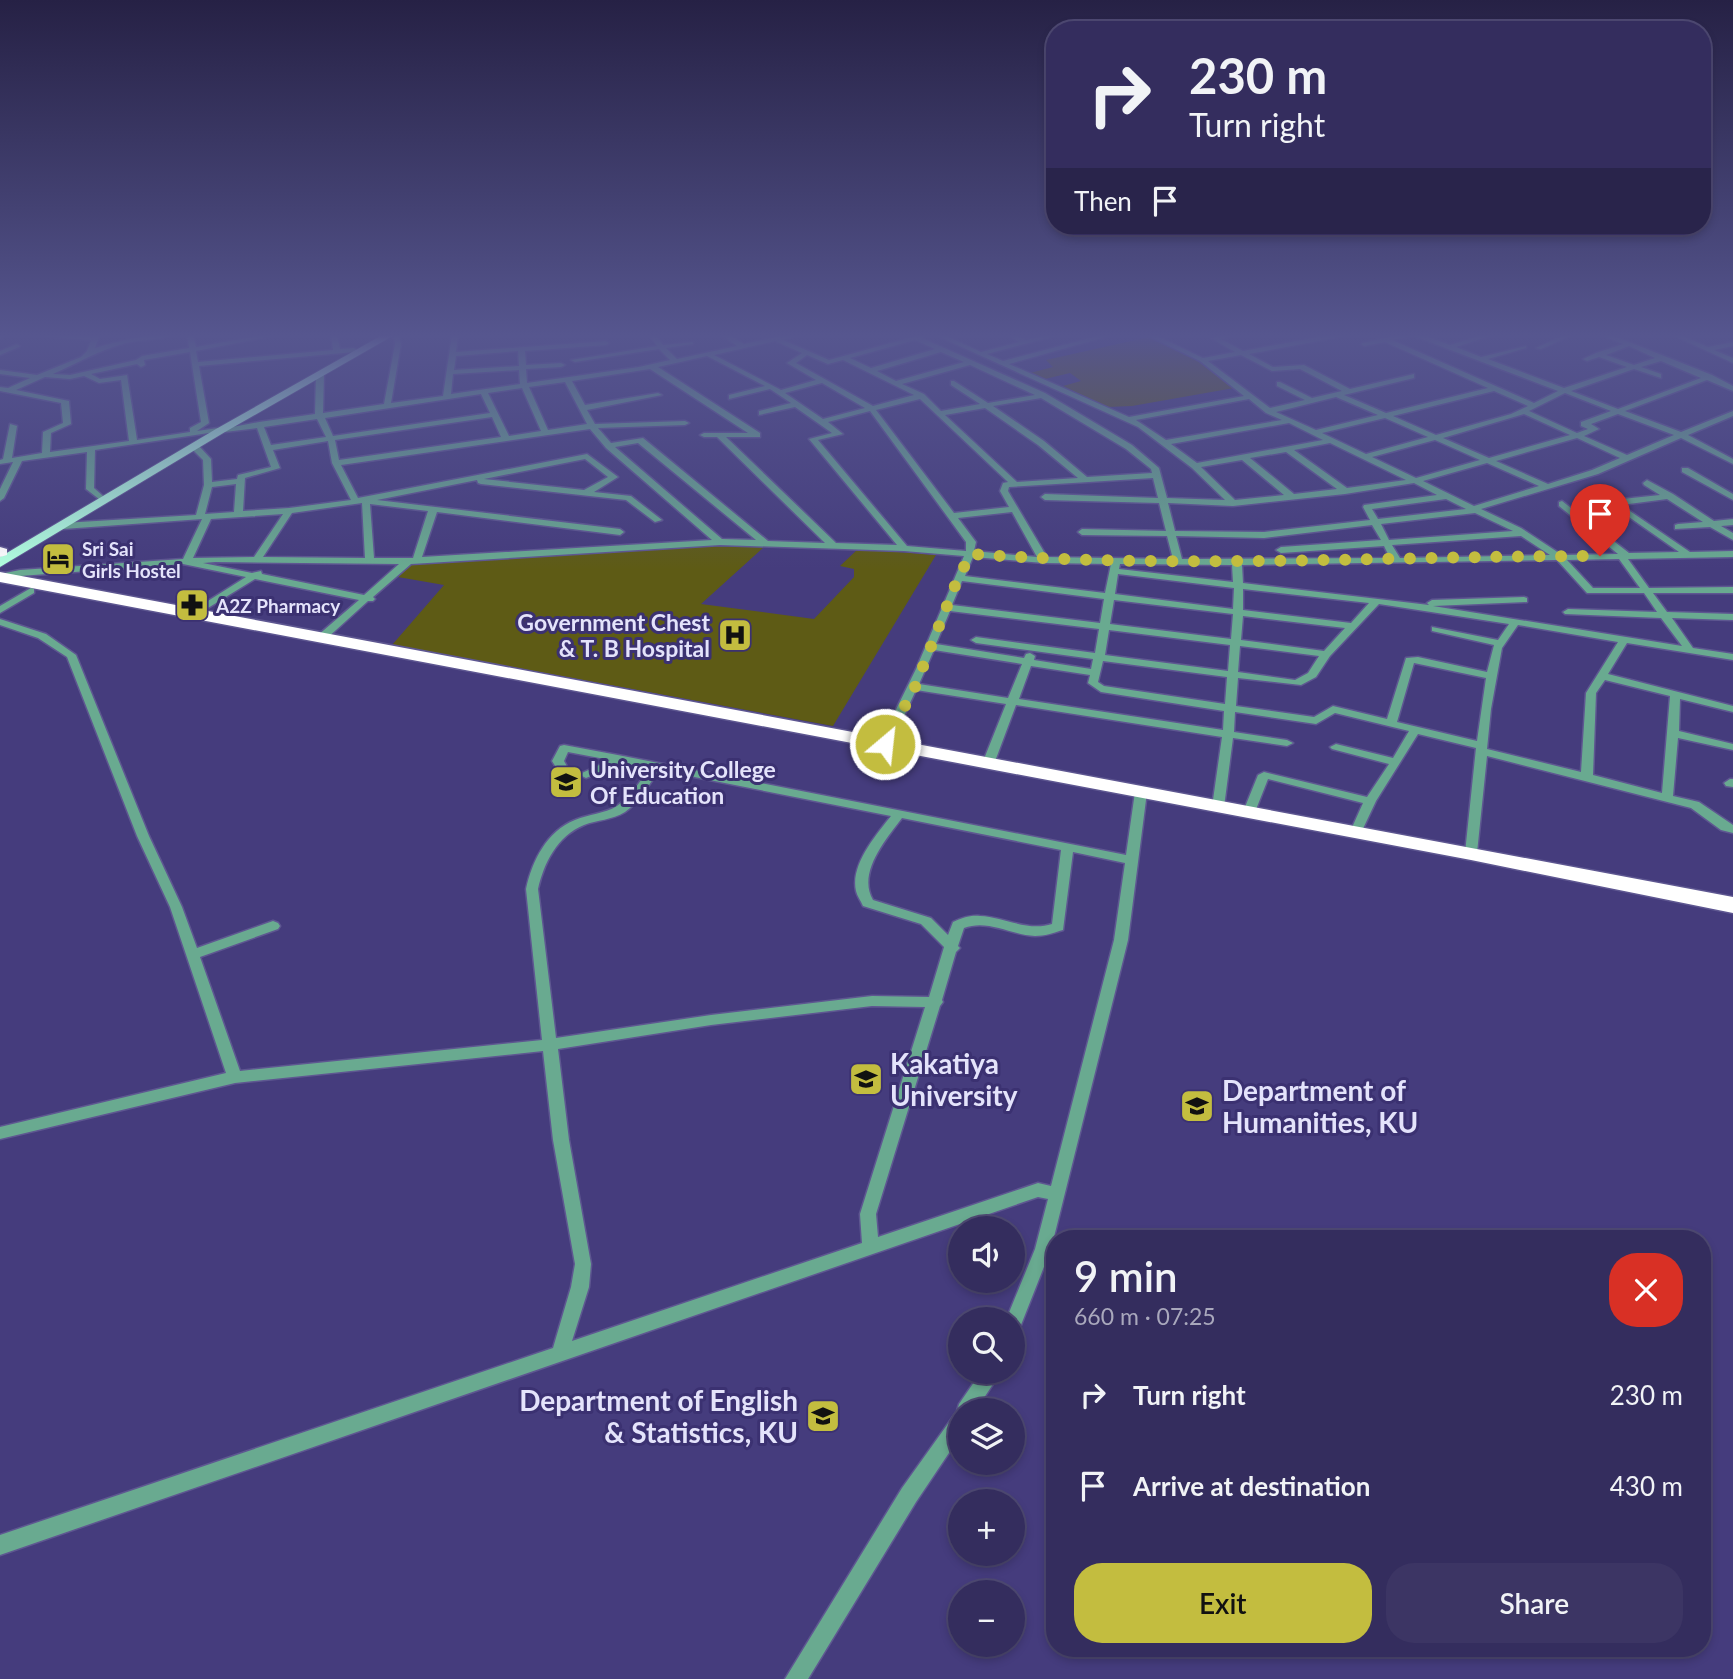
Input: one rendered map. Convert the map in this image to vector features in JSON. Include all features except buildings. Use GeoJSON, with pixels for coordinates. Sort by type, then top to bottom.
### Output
{"type":"FeatureCollection","features":[{"type":"Feature","properties":{"kind":"highway"},"geometry":{"type":"LineString","coordinates":[[0,577],[885,744],[1141,796],[1249,812],[1733,905]]}},
{"type":"Feature","properties":{"kind":"highway"},"geometry":{"type":"LineString","coordinates":[[0,586],[1141,796],[1733,914]]}},
{"type":"Feature","properties":{"kind":"main road"},"geometry":{"type":"LineString","coordinates":[[0,555],[63,526],[196,448],[242,412]]}},
{"type":"Feature","properties":{"kind":"main road"},"geometry":{"type":"LineString","coordinates":[[0,555],[99,496],[252,412]]}},
{"type":"Feature","properties":{"kind":"street"},"geometry":{"type":"LineString","coordinates":[[46,456],[47,432],[67,424],[66,412]]}},
{"type":"Feature","properties":{"kind":"street"},"geometry":{"type":"LineString","coordinates":[[128,412],[132,442]]}},
{"type":"Feature","properties":{"kind":"street"},"geometry":{"type":"LineString","coordinates":[[186,433],[205,423],[203,412]]}},
{"type":"Feature","properties":{"kind":"street"},"geometry":{"type":"LineString","coordinates":[[13,426],[4,462],[330,412]]}},
{"type":"Feature","properties":{"kind":"street"},"geometry":{"type":"LineString","coordinates":[[536,412],[546,434]]}},
{"type":"Feature","properties":{"kind":"street"},"geometry":{"type":"LineString","coordinates":[[585,412],[592,426],[609,446],[720,542]]}},
{"type":"Feature","properties":{"kind":"street"},"geometry":{"type":"LineString","coordinates":[[704,435],[757,435],[722,412]]}},
{"type":"Feature","properties":{"kind":"street"},"geometry":{"type":"LineString","coordinates":[[762,414],[768,412]]}},
{"type":"Feature","properties":{"kind":"street"},"geometry":{"type":"LineString","coordinates":[[810,412],[839,434],[813,439],[904,548]]}},
{"type":"Feature","properties":{"kind":"street"},"geometry":{"type":"LineString","coordinates":[[824,421],[859,412]]}},
{"type":"Feature","properties":{"kind":"street"},"geometry":{"type":"LineString","coordinates":[[875,412],[971,541],[971,554],[958,578],[933,647],[885,744]]}},
{"type":"Feature","properties":{"kind":"street"},"geometry":{"type":"LineString","coordinates":[[998,412],[1083,478]]}},
{"type":"Feature","properties":{"kind":"street"},"geometry":{"type":"LineString","coordinates":[[1070,412],[1129,447],[1155,468],[1178,562]]}},
{"type":"Feature","properties":{"kind":"street"},"geometry":{"type":"LineString","coordinates":[[1114,412],[1165,443],[1195,466],[1233,503]]}},
{"type":"Feature","properties":{"kind":"street"},"geometry":{"type":"LineString","coordinates":[[1129,419],[1165,412]]}},
{"type":"Feature","properties":{"kind":"street"},"geometry":{"type":"LineString","coordinates":[[1272,412],[1523,533],[1558,556],[1590,592],[1733,590]]}},
{"type":"Feature","properties":{"kind":"street"},"geometry":{"type":"LineString","coordinates":[[1380,412],[1546,486]]}},
{"type":"Feature","properties":{"kind":"street"},"geometry":{"type":"LineString","coordinates":[[1314,433],[1397,412]]}},
{"type":"Feature","properties":{"kind":"street"},"geometry":{"type":"LineString","coordinates":[[1364,457],[1524,412]]}},
{"type":"Feature","properties":{"kind":"street"},"geometry":{"type":"LineString","coordinates":[[1526,412],[1629,459]]}},
{"type":"Feature","properties":{"kind":"street"},"geometry":{"type":"LineString","coordinates":[[1045,498],[1233,503],[1415,481],[1576,436],[1594,429],[1584,424],[1615,412]]}},
{"type":"Feature","properties":{"kind":"street"},"geometry":{"type":"LineString","coordinates":[[1622,412],[1681,435],[1733,462]]}},
{"type":"Feature","properties":{"kind":"street"},"geometry":{"type":"LineString","coordinates":[[942,413],[1014,483]]}},
{"type":"Feature","properties":{"kind":"street"},"geometry":{"type":"LineString","coordinates":[[1082,532],[1264,536],[1474,509],[1629,459],[1733,413]]}},
{"type":"Feature","properties":{"kind":"street"},"geometry":{"type":"LineString","coordinates":[[319,414],[331,439],[336,463],[361,501],[370,562]]}},
{"type":"Feature","properties":{"kind":"street"},"geometry":{"type":"LineString","coordinates":[[268,448],[495,414],[506,438]]}},
{"type":"Feature","properties":{"kind":"street"},"geometry":{"type":"LineString","coordinates":[[1165,443],[1289,421]]}},
{"type":"Feature","properties":{"kind":"street"},"geometry":{"type":"LineString","coordinates":[[238,514],[244,476],[276,468],[258,424]]}},
{"type":"Feature","properties":{"kind":"street"},"geometry":{"type":"LineString","coordinates":[[336,463],[592,426],[685,424]]}},
{"type":"Feature","properties":{"kind":"street"},"geometry":{"type":"LineString","coordinates":[[720,436],[833,545]]}},
{"type":"Feature","properties":{"kind":"street"},"geometry":{"type":"LineString","coordinates":[[609,446],[639,440],[765,542]]}},
{"type":"Feature","properties":{"kind":"street"},"geometry":{"type":"LineString","coordinates":[[1195,466],[1331,441]]}},
{"type":"Feature","properties":{"kind":"street"},"geometry":{"type":"LineString","coordinates":[[186,562],[204,516],[208,485],[207,459],[196,448]]}},
{"type":"Feature","properties":{"kind":"street"},"geometry":{"type":"LineString","coordinates":[[91,449],[90,489],[99,496]]}},
{"type":"Feature","properties":{"kind":"street"},"geometry":{"type":"LineString","coordinates":[[1288,449],[1345,491]]}},
{"type":"Feature","properties":{"kind":"street"},"geometry":{"type":"LineString","coordinates":[[63,526],[289,511],[361,501],[587,456],[614,477],[585,493]]}},
{"type":"Feature","properties":{"kind":"street"},"geometry":{"type":"LineString","coordinates":[[1244,457],[1292,497]]}},
{"type":"Feature","properties":{"kind":"street"},"geometry":{"type":"LineString","coordinates":[[0,498],[19,460]]}},
{"type":"Feature","properties":{"kind":"street"},"geometry":{"type":"LineString","coordinates":[[1685,470],[1733,497]]}},
{"type":"Feature","properties":{"kind":"street"},"geometry":{"type":"LineString","coordinates":[[1044,560],[1004,491],[1006,485],[1157,475]]}},
{"type":"Feature","properties":{"kind":"street"},"geometry":{"type":"LineString","coordinates":[[465,479],[633,499],[658,520]]}},
{"type":"Feature","properties":{"kind":"street"},"geometry":{"type":"LineString","coordinates":[[208,485],[242,481]]}},
{"type":"Feature","properties":{"kind":"street"},"geometry":{"type":"LineString","coordinates":[[1647,483],[1733,537]]}},
{"type":"Feature","properties":{"kind":"street"},"geometry":{"type":"LineString","coordinates":[[1396,560],[1367,507],[1446,496]]}},
{"type":"Feature","properties":{"kind":"street"},"geometry":{"type":"LineString","coordinates":[[1670,496],[1613,503],[1690,556]]}},
{"type":"Feature","properties":{"kind":"street"},"geometry":{"type":"LineString","coordinates":[[361,501],[620,532]]}},
{"type":"Feature","properties":{"kind":"street"},"geometry":{"type":"LineString","coordinates":[[1562,504],[1624,556],[1690,650]]}},
{"type":"Feature","properties":{"kind":"street"},"geometry":{"type":"LineString","coordinates":[[952,516],[1016,509]]}},
{"type":"Feature","properties":{"kind":"street"},"geometry":{"type":"LineString","coordinates":[[321,638],[413,560],[433,510]]}},
{"type":"Feature","properties":{"kind":"street"},"geometry":{"type":"LineString","coordinates":[[258,558],[289,511]]}},
{"type":"Feature","properties":{"kind":"street"},"geometry":{"type":"LineString","coordinates":[[1678,527],[1733,522]]}},
{"type":"Feature","properties":{"kind":"street"},"geometry":{"type":"LineString","coordinates":[[1281,550],[1523,533]]}},
{"type":"Feature","properties":{"kind":"street"},"geometry":{"type":"LineString","coordinates":[[1264,536],[1296,563]]}},
{"type":"Feature","properties":{"kind":"street"},"geometry":{"type":"LineString","coordinates":[[0,577],[20,573],[258,558],[370,562],[720,542],[904,548],[1115,566],[1410,605],[1733,657]]}},
{"type":"Feature","properties":{"kind":"street"},"geometry":{"type":"LineString","coordinates":[[1115,566],[1178,562],[1296,563],[1733,554]]}},
{"type":"Feature","properties":{"kind":"street"},"geometry":{"type":"LineString","coordinates":[[195,613],[278,559]]}},
{"type":"Feature","properties":{"kind":"street"},"geometry":{"type":"LineString","coordinates":[[186,562],[370,598]]}},
{"type":"Feature","properties":{"kind":"street"},"geometry":{"type":"LineString","coordinates":[[1217,807],[1228,734],[1233,674],[1240,584],[1237,563]]}},
{"type":"Feature","properties":{"kind":"street"},"geometry":{"type":"LineString","coordinates":[[1115,566],[1093,683],[1101,689],[1316,721],[1333,709],[1587,777],[1604,784],[1695,805],[1725,827],[1733,829]]}},
{"type":"Feature","properties":{"kind":"street"},"geometry":{"type":"LineString","coordinates":[[958,578],[1353,626]]}},
{"type":"Feature","properties":{"kind":"street"},"geometry":{"type":"LineString","coordinates":[[0,610],[31,591]]}},
{"type":"Feature","properties":{"kind":"street"},"geometry":{"type":"LineString","coordinates":[[1410,605],[1524,600]]}},
{"type":"Feature","properties":{"kind":"street"},"geometry":{"type":"LineString","coordinates":[[976,640],[1297,683],[1312,675],[1326,654],[1377,601]]}},
{"type":"Feature","properties":{"kind":"street"},"geometry":{"type":"LineString","coordinates":[[947,607],[1326,654]]}},
{"type":"Feature","properties":{"kind":"street"},"geometry":{"type":"LineString","coordinates":[[1569,612],[1733,617]]}},
{"type":"Feature","properties":{"kind":"street"},"geometry":{"type":"LineString","coordinates":[[0,622],[42,636],[71,655],[193,954],[235,1077]]}},
{"type":"Feature","properties":{"kind":"street"},"geometry":{"type":"LineString","coordinates":[[1471,853],[1492,676],[1500,643],[1515,623]]}},
{"type":"Feature","properties":{"kind":"street"},"geometry":{"type":"LineString","coordinates":[[1436,629],[1500,643]]}},
{"type":"Feature","properties":{"kind":"street"},"geometry":{"type":"LineString","coordinates":[[1587,777],[1591,693],[1624,640]]}},
{"type":"Feature","properties":{"kind":"street"},"geometry":{"type":"LineString","coordinates":[[933,647],[1096,673]]}},
{"type":"Feature","properties":{"kind":"street"},"geometry":{"type":"LineString","coordinates":[[988,764],[1033,648]]}},
{"type":"Feature","properties":{"kind":"street"},"geometry":{"type":"LineString","coordinates":[[1391,724],[1410,660],[1492,676]]}},
{"type":"Feature","properties":{"kind":"street"},"geometry":{"type":"LineString","coordinates":[[1603,677],[1733,709]]}},
{"type":"Feature","properties":{"kind":"street"},"geometry":{"type":"LineString","coordinates":[[915,687],[1287,743]]}},
{"type":"Feature","properties":{"kind":"street"},"geometry":{"type":"LineString","coordinates":[[1667,798],[1675,695]]}},
{"type":"Feature","properties":{"kind":"street"},"geometry":{"type":"LineString","coordinates":[[1356,832],[1370,801],[1415,730]]}},
{"type":"Feature","properties":{"kind":"street"},"geometry":{"type":"LineString","coordinates":[[1673,733],[1733,747]]}},
{"type":"Feature","properties":{"kind":"street"},"geometry":{"type":"LineString","coordinates":[[1336,747],[1396,762]]}},
{"type":"Feature","properties":{"kind":"street"},"geometry":{"type":"LineString","coordinates":[[563,770],[558,761],[564,748],[1132,860]]}},
{"type":"Feature","properties":{"kind":"street"},"geometry":{"type":"LineString","coordinates":[[586,775],[623,759]]}},
{"type":"Feature","properties":{"kind":"street"},"geometry":{"type":"LineString","coordinates":[[560,1353],[580,1287],[583,1264],[561,1140],[549,1045],[533,900],[538,868],[561,834],[580,823],[610,815],[625,807],[656,766]]}},
{"type":"Feature","properties":{"kind":"street"},"geometry":{"type":"LineString","coordinates":[[1249,812],[1264,775],[1370,801]]}},
{"type":"Feature","properties":{"kind":"street"},"geometry":{"type":"LineString","coordinates":[[1048,1230],[1121,940],[1141,796]]}},
{"type":"Feature","properties":{"kind":"street"},"geometry":{"type":"LineString","coordinates":[[898,814],[872,852],[860,886],[861,897],[868,903],[926,921],[953,948]]}},
{"type":"Feature","properties":{"kind":"street"},"geometry":{"type":"LineString","coordinates":[[871,1247],[868,1214],[958,925],[976,920],[1034,932],[1050,932],[1058,927],[1067,848]]}},
{"type":"Feature","properties":{"kind":"street"},"geometry":{"type":"LineString","coordinates":[[193,954],[273,926]]}},
{"type":"Feature","properties":{"kind":"street"},"geometry":{"type":"LineString","coordinates":[[0,1133],[235,1077],[549,1045],[711,1020],[872,1001],[936,1002]]}},
{"type":"Feature","properties":{"kind":"street"},"geometry":{"type":"LineString","coordinates":[[0,1545],[1038,1190],[1058,1194]]}},
{"type":"Feature","properties":{"kind":"street"},"geometry":{"type":"LineString","coordinates":[[1020,1307],[1046,1238]]}},
{"type":"Feature","properties":{"kind":"street"},"geometry":{"type":"LineString","coordinates":[[796,1679],[903,1505],[948,1438]]}},
{"type":"Feature","properties":{"kind":"shaded area"},"geometry":{"type":"Polygon","coordinates":[[[694,546],[764,547],[701,604],[814,619],[854,577],[854,569],[840,566],[858,549],[936,555],[833,726],[392,645],[444,585],[398,577],[412,563],[694,546]]]}},
{"type":"Feature","properties":{"kind":"place","name":"Sri Sai Girls Hostel"},"geometry":{"type":"Point","coordinates":[58,559]}},
{"type":"Feature","properties":{"kind":"place","name":"A2Z Pharmacy"},"geometry":{"type":"Point","coordinates":[192,605]}},
{"type":"Feature","properties":{"kind":"place","name":"Government Chest & T. B Hospital"},"geometry":{"type":"Point","coordinates":[735,635]}},
{"type":"Feature","properties":{"kind":"place","name":"University College Of Education"},"geometry":{"type":"Point","coordinates":[566,782]}},
{"type":"Feature","properties":{"kind":"place","name":"Kakatiya University"},"geometry":{"type":"Point","coordinates":[866,1079]}},
{"type":"Feature","properties":{"kind":"place","name":"Department of Humanities, KU"},"geometry":{"type":"Point","coordinates":[1197,1106]}},
{"type":"Feature","properties":{"kind":"place","name":"Department of English & Statistics, KU"},"geometry":{"type":"Point","coordinates":[823,1416]}},
{"type":"Feature","properties":{"kind":"route"},"geometry":{"type":"LineString","coordinates":[[885,744],[915,687],[958,578],[971,554],[1044,560],[1257,563],[1600,556]]}}]}
